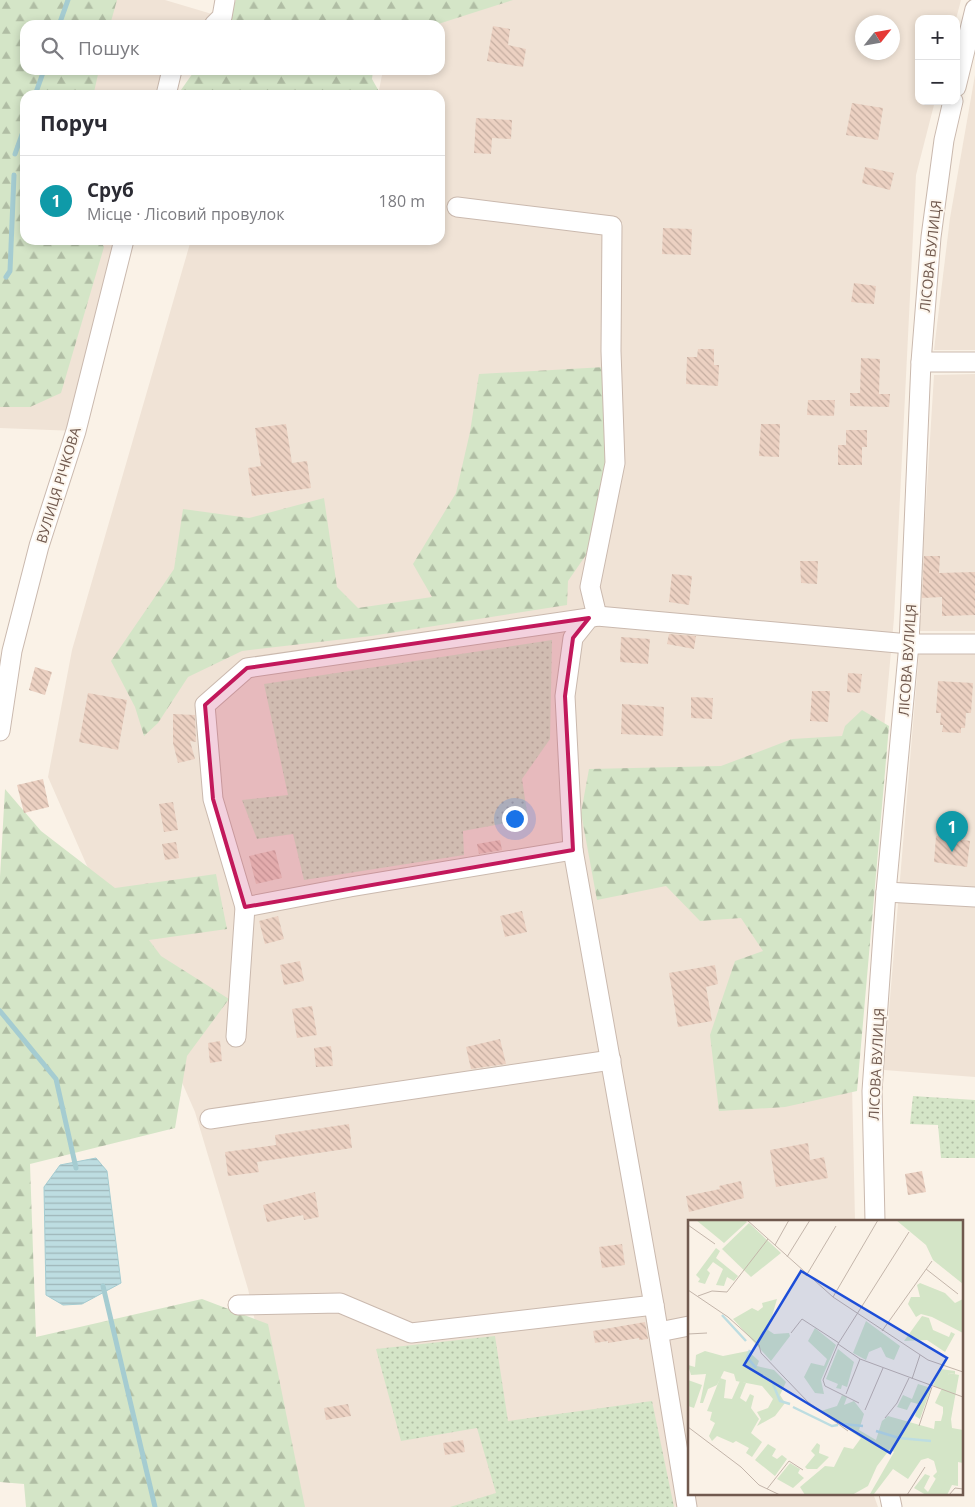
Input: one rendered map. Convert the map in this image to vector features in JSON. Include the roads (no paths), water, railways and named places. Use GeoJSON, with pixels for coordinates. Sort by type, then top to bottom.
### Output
{"type":"FeatureCollection","features":[{"type":"Feature","properties":{"kind":"street"},"geometry":{"type":"LineString","coordinates":[[219,20],[222,17],[225,0]]}},
{"type":"Feature","properties":{"kind":"street"},"geometry":{"type":"LineString","coordinates":[[960,79],[968,64],[975,9]]}},
{"type":"Feature","properties":{"kind":"street"},"geometry":{"type":"LineString","coordinates":[[167,90],[171,75]]}},
{"type":"Feature","properties":{"kind":"street","name":"ЛІСОВА ВУЛИЦЯ"},"geometry":{"type":"LineString","coordinates":[[875,1220],[872,1091],[886,892],[909,644],[921,362],[930,237],[944,140],[952,105]]}},
{"type":"Feature","properties":{"kind":"street"},"geometry":{"type":"LineString","coordinates":[[458,207],[612,226],[611,351],[615,463],[590,587],[593,617],[573,638],[565,696],[573,850],[659,1332],[688,1507]]}},
{"type":"Feature","properties":{"kind":"street","name":"ВУЛИЦЯ РІЧКОВА"},"geometry":{"type":"LineString","coordinates":[[0,731],[12,651],[39,546],[76,431],[123,245]]}},
{"type":"Feature","properties":{"kind":"street"},"geometry":{"type":"LineString","coordinates":[[921,362],[975,362]]}},
{"type":"Feature","properties":{"kind":"street"},"geometry":{"type":"LineString","coordinates":[[236,1037],[245,907],[213,799],[205,705],[247,668],[593,617],[909,644],[975,644]]}},
{"type":"Feature","properties":{"kind":"street"},"geometry":{"type":"LineString","coordinates":[[245,907],[350,887],[573,850]]}},
{"type":"Feature","properties":{"kind":"street"},"geometry":{"type":"LineString","coordinates":[[886,892],[975,897]]}},
{"type":"Feature","properties":{"kind":"street"},"geometry":{"type":"LineString","coordinates":[[210,1119],[611,1060]]}},
{"type":"Feature","properties":{"kind":"street"},"geometry":{"type":"LineString","coordinates":[[238,1305],[340,1303],[411,1333],[654,1305]]}},
{"type":"Feature","properties":{"kind":"street"},"geometry":{"type":"LineString","coordinates":[[659,1332],[688,1326]]}},
{"type":"Feature","properties":{"kind":"street"},"geometry":{"type":"LineString","coordinates":[[889,1494],[892,1507]]}},
{"type":"Feature","properties":{"kind":"water"},"geometry":{"type":"Polygon","coordinates":[[[96,1158],[107,1171],[121,1283],[82,1304],[63,1305],[46,1295],[44,1187],[60,1165],[96,1158]]]}},
{"type":"Feature","properties":{"kind":"waterway"},"geometry":{"type":"LineString","coordinates":[[61,20],[68,0]]}},
{"type":"Feature","properties":{"kind":"waterway"},"geometry":{"type":"LineString","coordinates":[[37,90],[42,75]]}},
{"type":"Feature","properties":{"kind":"waterway"},"geometry":{"type":"LineString","coordinates":[[15,154],[20,140]]}},
{"type":"Feature","properties":{"kind":"waterway"},"geometry":{"type":"LineString","coordinates":[[6,277],[10,271],[14,175]]}},
{"type":"Feature","properties":{"kind":"waterway"},"geometry":{"type":"LineString","coordinates":[[0,1011],[56,1079],[76,1168]]}},
{"type":"Feature","properties":{"kind":"waterway"},"geometry":{"type":"LineString","coordinates":[[103,1286],[155,1507]]}},
{"type":"Feature","properties":{"kind":"place","name":"Сруб"},"geometry":{"type":"Point","coordinates":[952,852]}}]}
